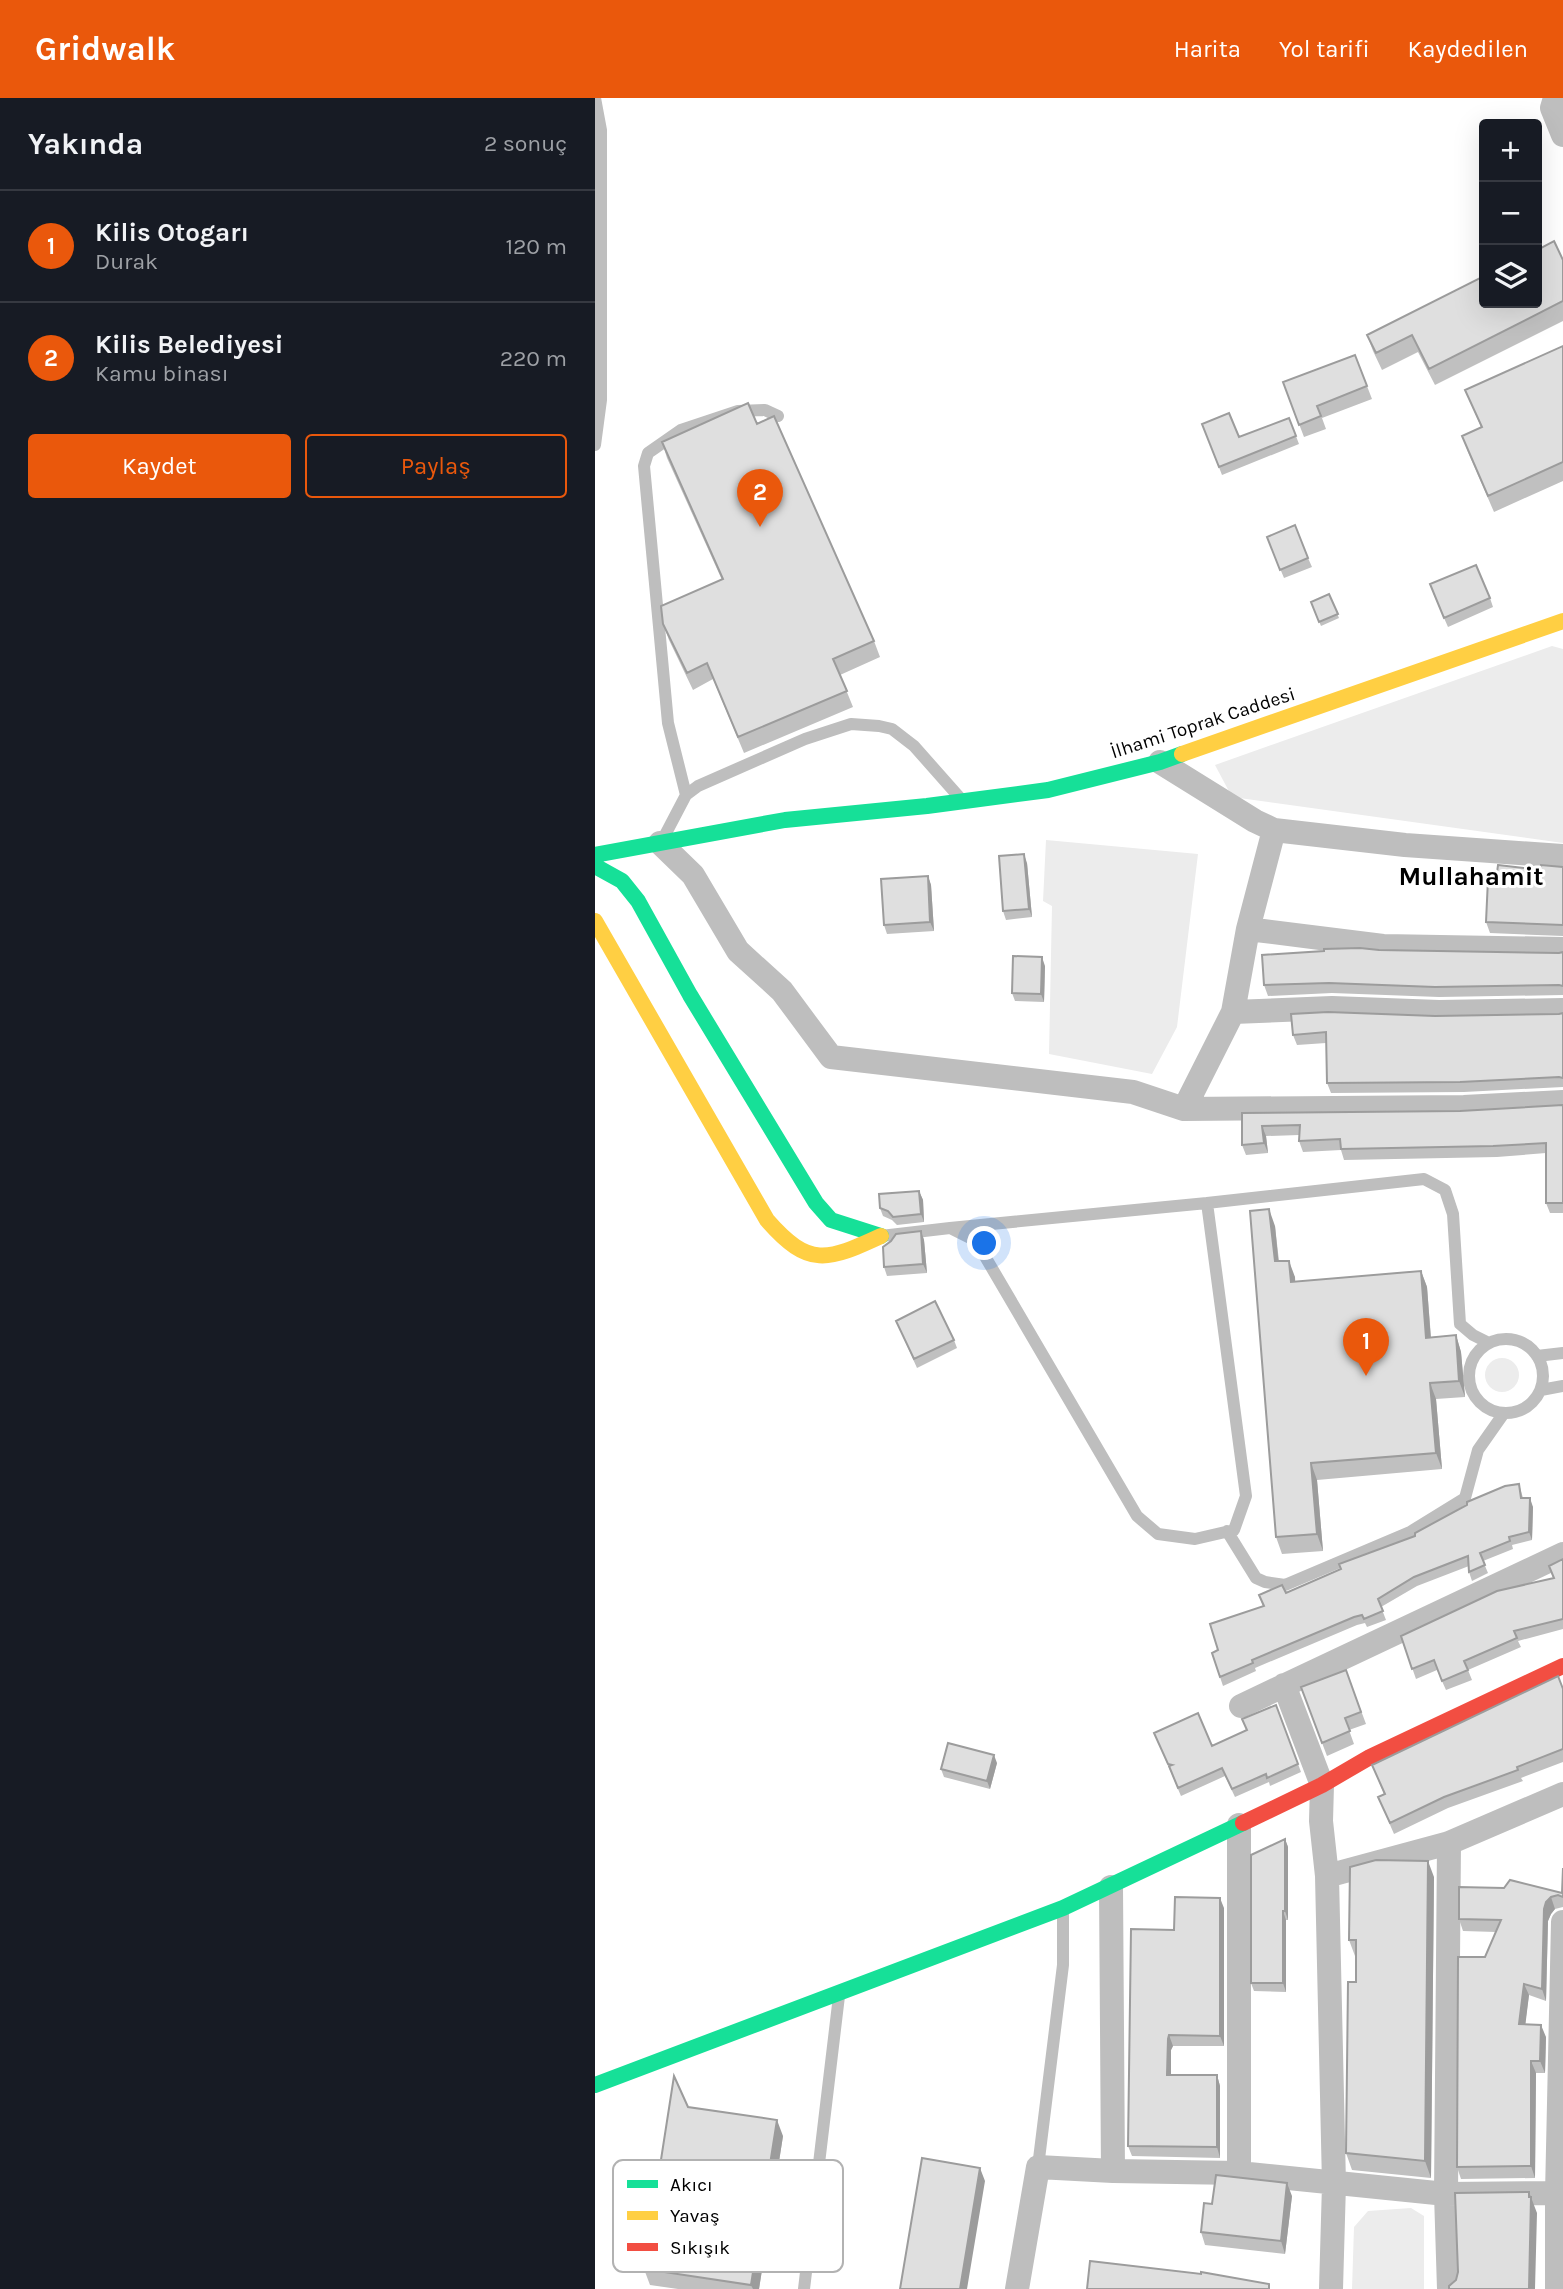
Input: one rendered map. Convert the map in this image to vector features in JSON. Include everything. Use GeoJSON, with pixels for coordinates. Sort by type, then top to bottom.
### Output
{"type":"FeatureCollection","features":[{"type":"Feature","properties":{"kind":"street"},"geometry":{"type":"LineString","coordinates":[[1555,98],[1552,108],[1563,135]]}},
{"type":"Feature","properties":{"kind":"street","name":"İlhami Toprak Caddesi"},"geometry":{"type":"LineString","coordinates":[[595,855],[785,820],[1048,790],[1160,762],[1563,621]]}},
{"type":"Feature","properties":{"kind":"street"},"geometry":{"type":"LineString","coordinates":[[1160,762],[1274,830],[1405,845],[1563,856]]}},
{"type":"Feature","properties":{"kind":"street"},"geometry":{"type":"LineString","coordinates":[[1185,1109],[1233,1012],[1248,929],[1274,830]]}},
{"type":"Feature","properties":{"kind":"street"},"geometry":{"type":"LineString","coordinates":[[660,843],[694,875],[738,951],[782,991],[831,1057],[1133,1092],[1185,1109],[1464,1107],[1563,1102]]}},
{"type":"Feature","properties":{"kind":"street"},"geometry":{"type":"LineString","coordinates":[[595,866],[622,881],[638,901],[690,995],[816,1203],[831,1220],[881,1236]]}},
{"type":"Feature","properties":{"kind":"street"},"geometry":{"type":"LineString","coordinates":[[595,921],[767,1220],[790,1245],[811,1255],[843,1254],[881,1236]]}},
{"type":"Feature","properties":{"kind":"street"},"geometry":{"type":"LineString","coordinates":[[1248,929],[1383,946],[1563,949]]}},
{"type":"Feature","properties":{"kind":"street"},"geometry":{"type":"LineString","coordinates":[[1233,1012],[1332,1008],[1440,1012],[1563,1010]]}},
{"type":"Feature","properties":{"kind":"street"},"geometry":{"type":"LineString","coordinates":[[1241,1706],[1563,1554]]}},
{"type":"Feature","properties":{"kind":"street"},"geometry":{"type":"LineString","coordinates":[[595,2085],[1063,1908],[1322,1786],[1370,1757],[1563,1666]]}},
{"type":"Feature","properties":{"kind":"street"},"geometry":{"type":"LineString","coordinates":[[1284,1685],[1322,1786],[1321,1821],[1327,1876],[1334,2184],[1331,2289]]}},
{"type":"Feature","properties":{"kind":"street"},"geometry":{"type":"LineString","coordinates":[[1327,1876],[1449,1843],[1563,1794]]}},
{"type":"Feature","properties":{"kind":"street"},"geometry":{"type":"LineString","coordinates":[[1239,1825],[1239,2173]]}},
{"type":"Feature","properties":{"kind":"street"},"geometry":{"type":"LineString","coordinates":[[1449,1843],[1446,2194],[1449,2289]]}},
{"type":"Feature","properties":{"kind":"street"},"geometry":{"type":"LineString","coordinates":[[1111,1887],[1113,2171]]}},
{"type":"Feature","properties":{"kind":"street"},"geometry":{"type":"LineString","coordinates":[[1557,2289],[1563,1922]]}},
{"type":"Feature","properties":{"kind":"street"},"geometry":{"type":"LineString","coordinates":[[1017,2289],[1038,2167],[1239,2173],[1446,2194],[1560,2193]]}},
{"type":"Feature","properties":{"kind":"lane"},"geometry":{"type":"LineString","coordinates":[[595,98],[601,130],[601,400],[595,445]]}},
{"type":"Feature","properties":{"kind":"lane"},"geometry":{"type":"LineString","coordinates":[[686,795],[668,723],[644,466],[648,453],[681,430],[738,411],[765,410],[778,416]]}},
{"type":"Feature","properties":{"kind":"lane"},"geometry":{"type":"LineString","coordinates":[[660,843],[686,795],[698,786],[805,739],[851,724],[892,729],[914,746],[963,801]]}},
{"type":"Feature","properties":{"kind":"lane"},"geometry":{"type":"LineString","coordinates":[[881,1236],[1424,1179],[1445,1190],[1453,1214],[1460,1324],[1489,1343]]}},
{"type":"Feature","properties":{"kind":"lane"},"geometry":{"type":"LineString","coordinates":[[950,1227],[976,1241],[1137,1516],[1158,1534],[1195,1539],[1234,1530],[1246,1496],[1207,1203]]}},
{"type":"Feature","properties":{"kind":"lane"},"geometry":{"type":"LineString","coordinates":[[1510,1339],[1530,1348],[1537,1356],[1542,1366],[1541,1390],[1526,1408],[1504,1413],[1492,1411],[1474,1395],[1469,1371],[1480,1350],[1489,1343],[1510,1339]]}},
{"type":"Feature","properties":{"kind":"lane"},"geometry":{"type":"LineString","coordinates":[[1537,1356],[1563,1353]]}},
{"type":"Feature","properties":{"kind":"lane"},"geometry":{"type":"LineString","coordinates":[[1541,1390],[1563,1386]]}},
{"type":"Feature","properties":{"kind":"lane"},"geometry":{"type":"LineString","coordinates":[[1227,1531],[1256,1578],[1285,1585],[1410,1532],[1465,1498],[1478,1450],[1504,1413]]}},
{"type":"Feature","properties":{"kind":"lane"},"geometry":{"type":"LineString","coordinates":[[1038,2167],[1063,1965],[1063,1908]]}},
{"type":"Feature","properties":{"kind":"lane"},"geometry":{"type":"LineString","coordinates":[[820,2160],[840,1992]]}},
{"type":"Feature","properties":{"kind":"shaded area"},"geometry":{"type":"Polygon","coordinates":[[[1552,646],[1563,649],[1563,843],[1232,797],[1215,765],[1552,646]]]}},
{"type":"Feature","properties":{"kind":"shaded area"},"geometry":{"type":"Polygon","coordinates":[[[1046,840],[1198,854],[1177,1027],[1152,1074],[1049,1054],[1052,906],[1043,901],[1046,840]]]}},
{"type":"Feature","properties":{"kind":"shaded area"},"geometry":{"type":"Polygon","coordinates":[[[1502,1358],[1514,1363],[1519,1375],[1514,1387],[1502,1392],[1490,1387],[1485,1375],[1490,1363],[1502,1358]]]}},
{"type":"Feature","properties":{"kind":"shaded area"},"geometry":{"type":"Polygon","coordinates":[[[1411,2208],[1424,2216],[1424,2289],[1352,2289],[1354,2227],[1368,2211],[1411,2208]]]}},
{"type":"Feature","properties":{"kind":"building"},"geometry":{"type":"Polygon","coordinates":[[[1554,241],[1563,260],[1563,301],[1429,369],[1412,335],[1376,353],[1367,335],[1479,279],[1479,308],[1542,308],[1542,247],[1554,241]]]}},
{"type":"Feature","properties":{"kind":"building"},"geometry":{"type":"Polygon","coordinates":[[[1563,346],[1563,462],[1488,496],[1462,436],[1482,427],[1465,390],[1563,346]]]}},
{"type":"Feature","properties":{"kind":"building"},"geometry":{"type":"Polygon","coordinates":[[[1355,355],[1367,386],[1317,406],[1321,416],[1299,425],[1283,382],[1355,355]]]}},
{"type":"Feature","properties":{"kind":"building"},"geometry":{"type":"Polygon","coordinates":[[[748,403],[757,424],[774,416],[874,641],[833,659],[847,691],[738,737],[707,663],[687,673],[663,624],[661,606],[723,579],[662,442],[748,403]]]}},
{"type":"Feature","properties":{"kind":"building"},"geometry":{"type":"Polygon","coordinates":[[[1229,413],[1239,437],[1289,418],[1296,436],[1219,467],[1202,424],[1229,413]]]}},
{"type":"Feature","properties":{"kind":"building"},"geometry":{"type":"Polygon","coordinates":[[[1295,525],[1308,558],[1280,570],[1267,537],[1295,525]]]}},
{"type":"Feature","properties":{"kind":"building"},"geometry":{"type":"Polygon","coordinates":[[[1476,565],[1490,598],[1444,618],[1430,584],[1476,565]]]}},
{"type":"Feature","properties":{"kind":"building"},"geometry":{"type":"Polygon","coordinates":[[[1329,594],[1338,614],[1319,622],[1311,602],[1329,594]]]}},
{"type":"Feature","properties":{"kind":"building"},"geometry":{"type":"Polygon","coordinates":[[[1024,854],[1029,909],[1003,911],[999,856],[1024,854]]]}},
{"type":"Feature","properties":{"kind":"building"},"geometry":{"type":"Polygon","coordinates":[[[1498,865],[1541,870],[1541,865],[1563,867],[1563,925],[1486,922],[1488,879],[1496,880],[1498,865]]]}},
{"type":"Feature","properties":{"kind":"building"},"geometry":{"type":"Polygon","coordinates":[[[928,876],[930,922],[884,925],[881,879],[928,876]]]}},
{"type":"Feature","properties":{"kind":"building"},"geometry":{"type":"Polygon","coordinates":[[[1360,948],[1563,952],[1563,986],[1435,987],[1329,983],[1264,985],[1262,955],[1360,948]]]}},
{"type":"Feature","properties":{"kind":"building"},"geometry":{"type":"Polygon","coordinates":[[[1013,956],[1042,957],[1041,994],[1012,993],[1013,956]]]}},
{"type":"Feature","properties":{"kind":"building"},"geometry":{"type":"Polygon","coordinates":[[[1328,1012],[1435,1016],[1563,1013],[1563,1078],[1327,1083],[1326,1032],[1293,1035],[1291,1014],[1328,1012]]]}},
{"type":"Feature","properties":{"kind":"building"},"geometry":{"type":"Polygon","coordinates":[[[1563,1105],[1563,1203],[1546,1203],[1546,1143],[1341,1149],[1340,1139],[1299,1141],[1300,1125],[1262,1126],[1264,1143],[1242,1145],[1242,1113],[1460,1111],[1563,1105]]]}},
{"type":"Feature","properties":{"kind":"building"},"geometry":{"type":"Polygon","coordinates":[[[919,1191],[921,1214],[893,1217],[880,1208],[879,1194],[919,1191]]]}},
{"type":"Feature","properties":{"kind":"building"},"geometry":{"type":"Polygon","coordinates":[[[1269,1209],[1275,1261],[1289,1261],[1291,1282],[1421,1271],[1426,1338],[1456,1335],[1459,1381],[1430,1383],[1436,1453],[1311,1463],[1317,1534],[1276,1537],[1250,1211],[1269,1209]]]}},
{"type":"Feature","properties":{"kind":"building"},"geometry":{"type":"Polygon","coordinates":[[[921,1231],[923,1264],[884,1267],[883,1247],[896,1234],[921,1231]]]}},
{"type":"Feature","properties":{"kind":"building"},"geometry":{"type":"Polygon","coordinates":[[[935,1301],[954,1340],[914,1359],[896,1321],[935,1301]]]}},
{"type":"Feature","properties":{"kind":"building"},"geometry":{"type":"Polygon","coordinates":[[[1519,1484],[1521,1498],[1530,1498],[1529,1532],[1509,1537],[1510,1541],[1480,1553],[1485,1565],[1469,1572],[1468,1556],[1414,1577],[1378,1599],[1383,1611],[1364,1619],[1362,1615],[1354,1617],[1252,1660],[1253,1663],[1220,1677],[1212,1653],[1218,1650],[1210,1624],[1264,1606],[1259,1595],[1282,1585],[1286,1593],[1341,1569],[1339,1564],[1415,1536],[1415,1533],[1467,1505],[1467,1502],[1505,1486],[1519,1484]]]}},
{"type":"Feature","properties":{"kind":"building"},"geometry":{"type":"Polygon","coordinates":[[[1563,1559],[1563,1619],[1514,1631],[1517,1638],[1464,1661],[1468,1670],[1442,1681],[1434,1660],[1412,1669],[1401,1636],[1497,1591],[1554,1578],[1549,1566],[1563,1559]]]}},
{"type":"Feature","properties":{"kind":"building"},"geometry":{"type":"Polygon","coordinates":[[[1346,1670],[1361,1712],[1345,1718],[1350,1731],[1322,1743],[1301,1687],[1346,1670]]]}},
{"type":"Feature","properties":{"kind":"building"},"geometry":{"type":"Polygon","coordinates":[[[1558,1676],[1563,1689],[1563,1749],[1517,1767],[1518,1770],[1444,1797],[1390,1823],[1378,1797],[1385,1794],[1372,1765],[1558,1676]]]}},
{"type":"Feature","properties":{"kind":"building"},"geometry":{"type":"Polygon","coordinates":[[[1276,1705],[1298,1764],[1267,1778],[1266,1774],[1232,1789],[1222,1768],[1178,1788],[1169,1766],[1172,1765],[1168,1764],[1154,1733],[1198,1713],[1212,1746],[1247,1730],[1242,1719],[1276,1705]]]}},
{"type":"Feature","properties":{"kind":"building"},"geometry":{"type":"Polygon","coordinates":[[[948,1743],[994,1755],[987,1781],[941,1769],[948,1743]]]}},
{"type":"Feature","properties":{"kind":"building"},"geometry":{"type":"Polygon","coordinates":[[[1285,1839],[1283,1983],[1251,1983],[1251,1855],[1285,1839]]]}},
{"type":"Feature","properties":{"kind":"building"},"geometry":{"type":"Polygon","coordinates":[[[1376,1860],[1428,1861],[1425,2161],[1346,2153],[1348,1982],[1356,1982],[1356,1940],[1349,1940],[1350,1867],[1376,1860]]]}},
{"type":"Feature","properties":{"kind":"building"},"geometry":{"type":"Polygon","coordinates":[[[1563,1868],[1563,1897],[1551,1897],[1544,1909],[1542,1989],[1524,1984],[1519,2024],[1541,2025],[1540,2061],[1531,2061],[1531,2166],[1457,2167],[1458,1957],[1485,1957],[1501,1920],[1459,1919],[1459,1887],[1504,1888],[1510,1880],[1562,1893],[1563,1868]]]}},
{"type":"Feature","properties":{"kind":"building"},"geometry":{"type":"Polygon","coordinates":[[[1175,1897],[1220,1898],[1220,2036],[1169,2035],[1167,2075],[1217,2075],[1217,2147],[1128,2146],[1131,1929],[1174,1930],[1175,1897]]]}},
{"type":"Feature","properties":{"kind":"building"},"geometry":{"type":"Polygon","coordinates":[[[674,2076],[688,2107],[777,2120],[771,2160],[661,2160],[674,2076]]]}},
{"type":"Feature","properties":{"kind":"building"},"geometry":{"type":"Polygon","coordinates":[[[922,2158],[980,2168],[960,2289],[900,2289],[922,2158]]]}},
{"type":"Feature","properties":{"kind":"building"},"geometry":{"type":"Polygon","coordinates":[[[1216,2175],[1287,2183],[1281,2241],[1201,2232],[1204,2203],[1212,2204],[1216,2175]]]}},
{"type":"Feature","properties":{"kind":"building"},"geometry":{"type":"Polygon","coordinates":[[[1529,2192],[1529,2289],[1449,2289],[1458,2272],[1455,2193],[1529,2192]]]}},
{"type":"Feature","properties":{"kind":"building"},"geometry":{"type":"Polygon","coordinates":[[[1090,2261],[1201,2272],[1269,2284],[1269,2289],[1087,2289],[1090,2261]]]}},
{"type":"Feature","properties":{"kind":"building"},"geometry":{"type":"Polygon","coordinates":[[[664,2272],[753,2272],[751,2285],[664,2272]]]}},
{"type":"Feature","properties":{"kind":"traffic: fast"},"geometry":{"type":"LineString","coordinates":[[595,855],[785,820],[927,806],[1048,790],[1182,754]]}},
{"type":"Feature","properties":{"kind":"traffic: fast"},"geometry":{"type":"LineString","coordinates":[[595,866],[622,881],[638,901],[690,995],[816,1203],[831,1220],[881,1236]]}},
{"type":"Feature","properties":{"kind":"traffic: fast"},"geometry":{"type":"LineString","coordinates":[[595,2085],[1063,1908],[1243,1823]]}},
{"type":"Feature","properties":{"kind":"traffic: slow"},"geometry":{"type":"LineString","coordinates":[[1182,754],[1563,621]]}},
{"type":"Feature","properties":{"kind":"traffic: slow"},"geometry":{"type":"LineString","coordinates":[[595,921],[767,1220],[795,1246],[807,1253],[819,1255],[846,1251],[881,1236]]}},
{"type":"Feature","properties":{"kind":"traffic: jam"},"geometry":{"type":"LineString","coordinates":[[1243,1823],[1322,1785],[1370,1757],[1563,1666]]}},
{"type":"Feature","properties":{"kind":"place","name":"Kilis Belediyesi"},"geometry":{"type":"Point","coordinates":[760,527]}},
{"type":"Feature","properties":{"kind":"place","name":"Kilis Otogarı"},"geometry":{"type":"Point","coordinates":[1366,1376]}},
{"type":"Feature","properties":{"kind":"district","name":"Mullahamit"},"geometry":{"type":"Point","coordinates":[1471,876]}}]}
